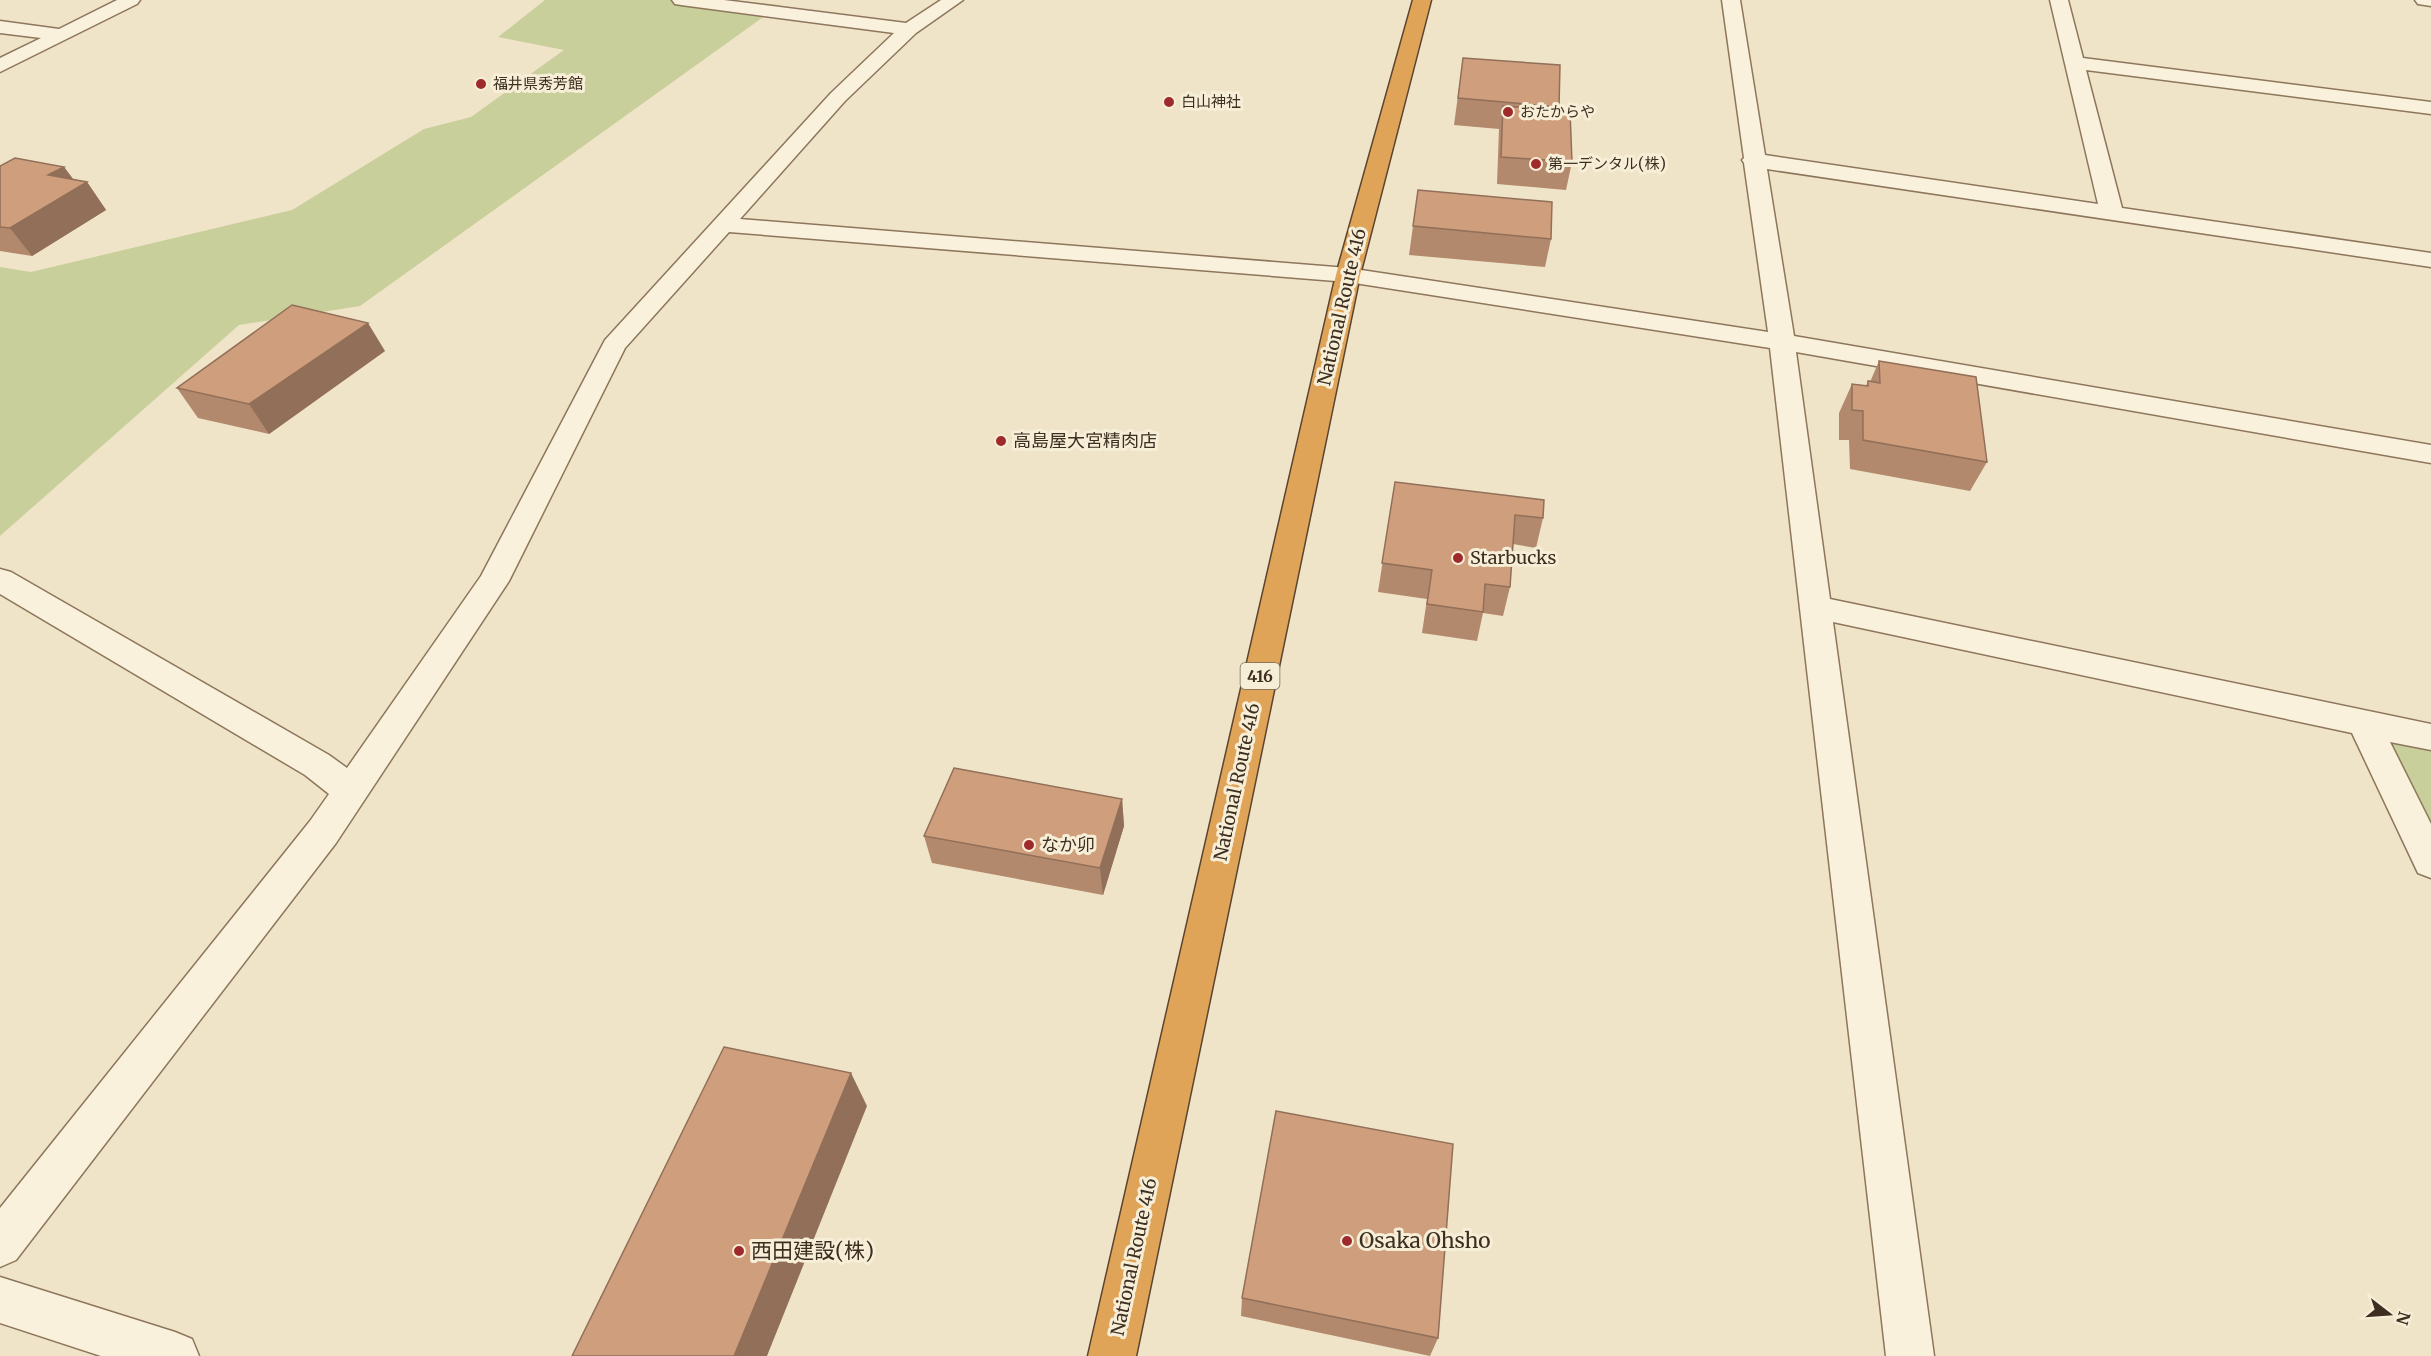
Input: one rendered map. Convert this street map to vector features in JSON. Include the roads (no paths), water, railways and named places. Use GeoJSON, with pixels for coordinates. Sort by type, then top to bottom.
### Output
{"type":"FeatureCollection","features":[{"type":"Feature","properties":{"kind":"highway","name":"National Route 416"},"geometry":{"type":"LineString","coordinates":[[1112,1356],[1348,275],[1422,0]]}},
{"type":"Feature","properties":{"kind":"street"},"geometry":{"type":"LineString","coordinates":[[0,66],[131,0]]}},
{"type":"Feature","properties":{"kind":"street"},"geometry":{"type":"LineString","coordinates":[[681,0],[909,29]]}},
{"type":"Feature","properties":{"kind":"street"},"geometry":{"type":"LineString","coordinates":[[0,1244],[323,832],[494,581],[615,345],[726,225],[838,98],[909,29],[954,0]]}},
{"type":"Feature","properties":{"kind":"street"},"geometry":{"type":"LineString","coordinates":[[1731,0],[1782,342],[1910,1356]]}},
{"type":"Feature","properties":{"kind":"street"},"geometry":{"type":"LineString","coordinates":[[2059,0],[2112,213]]}},
{"type":"Feature","properties":{"kind":"street"},"geometry":{"type":"LineString","coordinates":[[2424,0],[2431,1]]}},
{"type":"Feature","properties":{"kind":"street"},"geometry":{"type":"LineString","coordinates":[[0,27],[60,35]]}},
{"type":"Feature","properties":{"kind":"street"},"geometry":{"type":"LineString","coordinates":[[2074,63],[2431,108]]}},
{"type":"Feature","properties":{"kind":"street"},"geometry":{"type":"LineString","coordinates":[[1754,160],[2431,260]]}},
{"type":"Feature","properties":{"kind":"street"},"geometry":{"type":"LineString","coordinates":[[726,225],[1348,275],[1782,342],[2431,454]]}},
{"type":"Feature","properties":{"kind":"street"},"geometry":{"type":"LineString","coordinates":[[0,580],[317,765],[351,791]]}},
{"type":"Feature","properties":{"kind":"street"},"geometry":{"type":"LineString","coordinates":[[1816,607],[2431,737]]}},
{"type":"Feature","properties":{"kind":"street"},"geometry":{"type":"LineString","coordinates":[[2364,723],[2431,862]]}},
{"type":"Feature","properties":{"kind":"street"},"geometry":{"type":"LineString","coordinates":[[0,1300],[175,1356]]}},
{"type":"Feature","properties":{"kind":"place","name":"福井県秀芳館"},"geometry":{"type":"Point","coordinates":[481,84]}},
{"type":"Feature","properties":{"kind":"place","name":"白山神社"},"geometry":{"type":"Point","coordinates":[1169,102]}},
{"type":"Feature","properties":{"kind":"place","name":"おたからや"},"geometry":{"type":"Point","coordinates":[1508,112]}},
{"type":"Feature","properties":{"kind":"place","name":"第一デンタル(株)"},"geometry":{"type":"Point","coordinates":[1536,164]}},
{"type":"Feature","properties":{"kind":"place","name":"高島屋大宮精肉店"},"geometry":{"type":"Point","coordinates":[1001,441]}},
{"type":"Feature","properties":{"kind":"place","name":"Starbucks"},"geometry":{"type":"Point","coordinates":[1458,558]}},
{"type":"Feature","properties":{"kind":"place","name":"なか卯"},"geometry":{"type":"Point","coordinates":[1029,845]}},
{"type":"Feature","properties":{"kind":"place","name":"Osaka Ohsho"},"geometry":{"type":"Point","coordinates":[1347,1241]}},
{"type":"Feature","properties":{"kind":"place","name":"西田建設(株)"},"geometry":{"type":"Point","coordinates":[739,1251]}}]}
